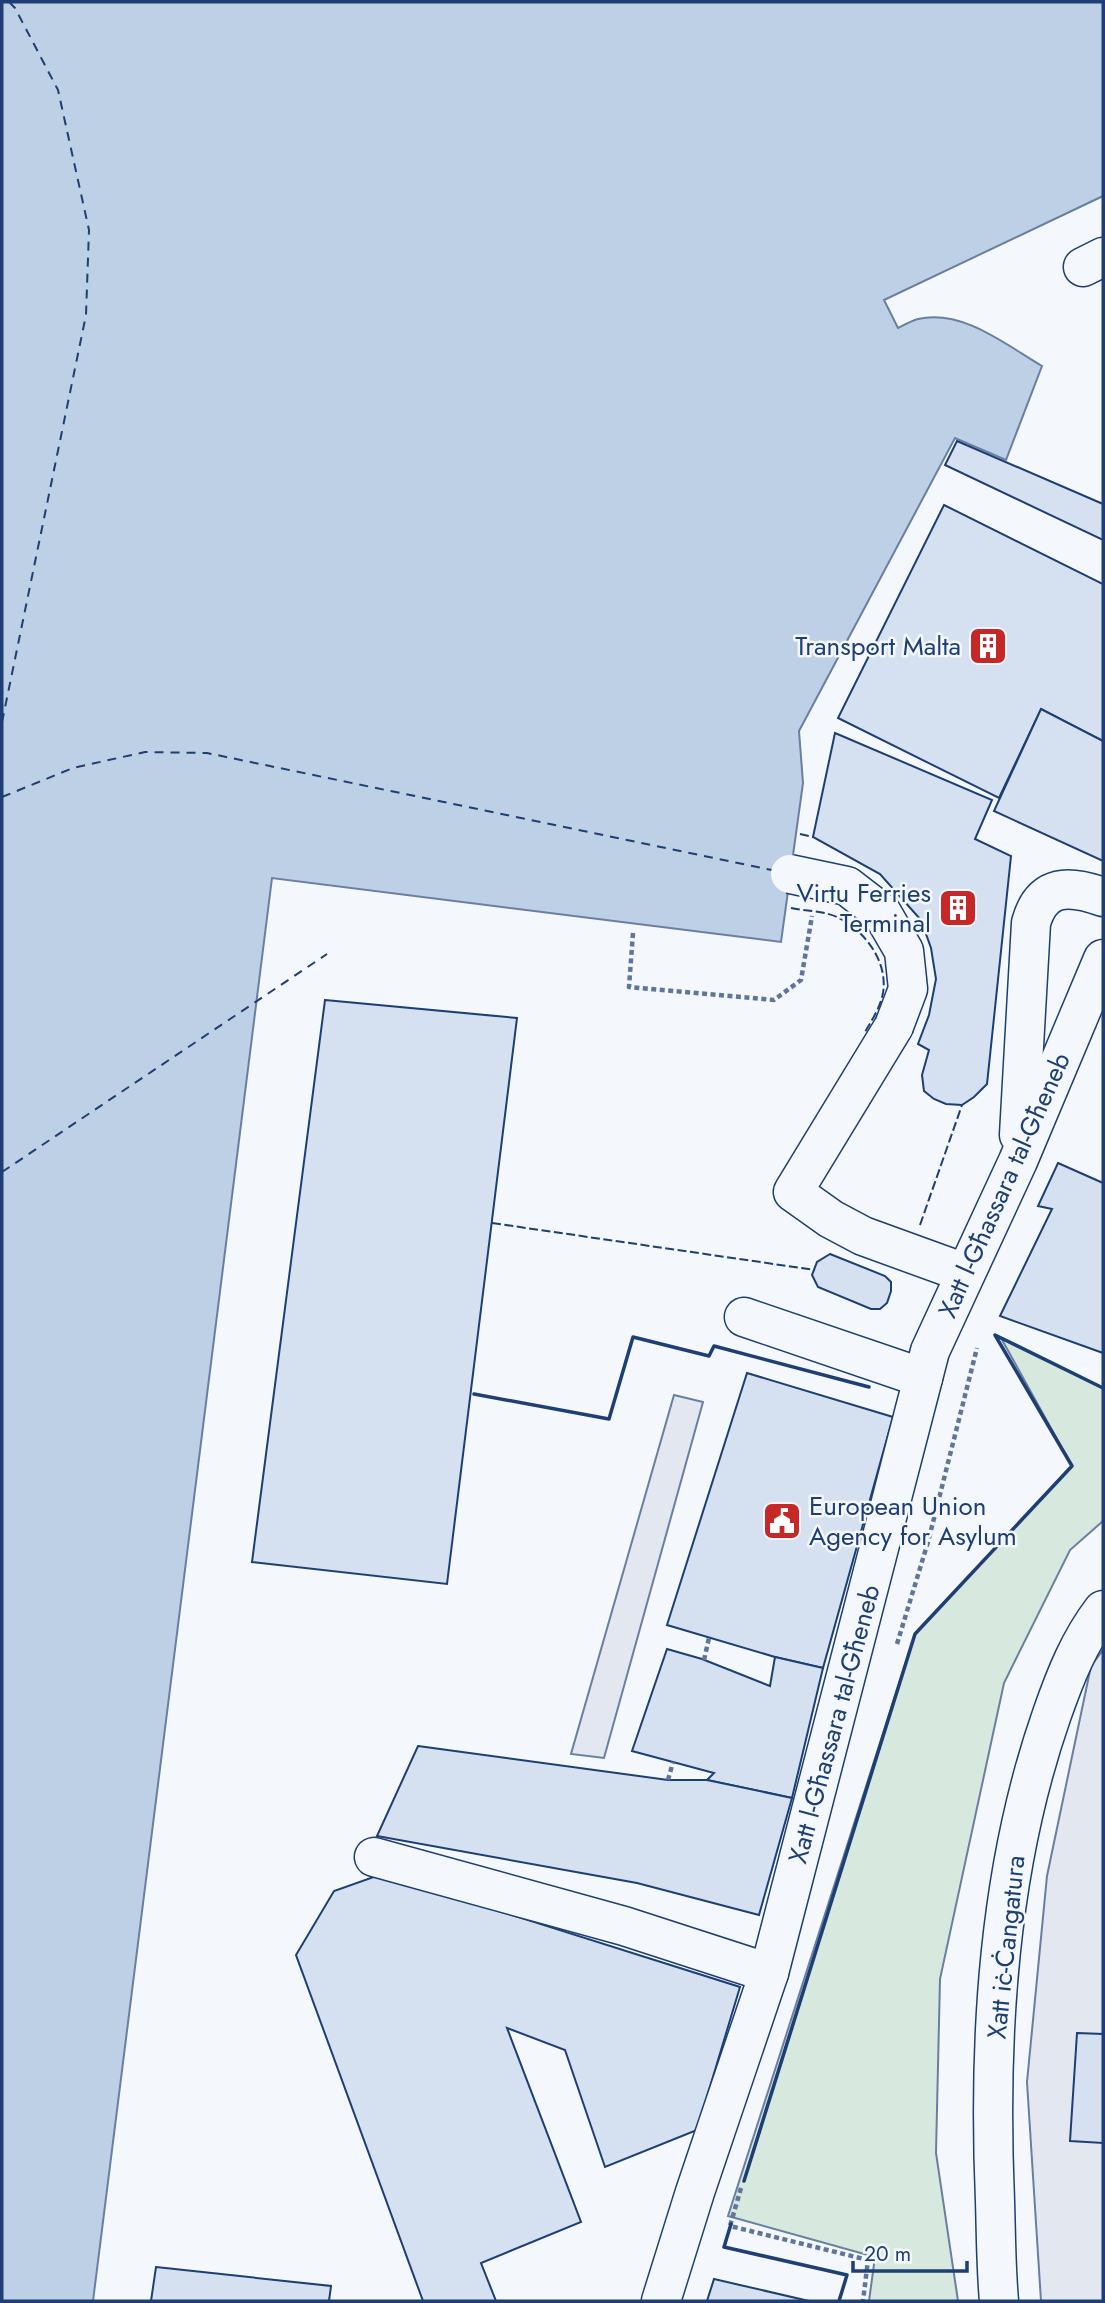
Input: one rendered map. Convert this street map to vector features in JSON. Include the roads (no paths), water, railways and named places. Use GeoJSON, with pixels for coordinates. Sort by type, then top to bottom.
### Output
{"type":"FeatureCollection","features":[{"type":"Feature","properties":{"kind":"street"},"geometry":{"type":"LineString","coordinates":[[790,874],[847,886],[882,913],[904,951],[908,989],[894,1026],[793,1192],[831,1219],[863,1236],[965,1273]]}},
{"type":"Feature","properties":{"kind":"street"},"geometry":{"type":"LineString","coordinates":[[1018,1161],[1031,923],[1043,900],[1063,888],[1081,889],[1103,897]]}},
{"type":"Feature","properties":{"kind":"street","name":"Xatt l-Għassara tal-Għeneb"},"geometry":{"type":"LineString","coordinates":[[661,2301],[769,1973],[930,1351],[1018,1161],[1103,959]]}},
{"type":"Feature","properties":{"kind":"street"},"geometry":{"type":"LineString","coordinates":[[744,1317],[923,1378]]}},
{"type":"Feature","properties":{"kind":"street","name":"Xatt iċ-Ċangatura"},"geometry":{"type":"LineString","coordinates":[[999,2301],[992,2123],[1000,1959],[1018,1838],[1041,1747],[1069,1666],[1103,1610]]}},
{"type":"Feature","properties":{"kind":"street"},"geometry":{"type":"LineString","coordinates":[[374,1857],[624,1926],[769,1973]]}},
{"type":"Feature","properties":{"kind":"water"},"geometry":{"type":"Polygon","coordinates":[[[2,2],[1103,2],[1103,196],[884,300],[898,328],[918,319],[951,319],[999,339],[1042,366],[1006,460],[955,438],[799,731],[803,783],[781,942],[272,878],[93,2301],[2,2301],[2,2]]]}},
{"type":"Feature","properties":{"kind":"place","name":"Transport Malta"},"geometry":{"type":"Point","coordinates":[988,646]}},
{"type":"Feature","properties":{"kind":"place","name":"Virtu Ferries Terminal"},"geometry":{"type":"Point","coordinates":[958,908]}},
{"type":"Feature","properties":{"kind":"place","name":"European Union Agency for Asylum"},"geometry":{"type":"Point","coordinates":[782,1521]}}]}
